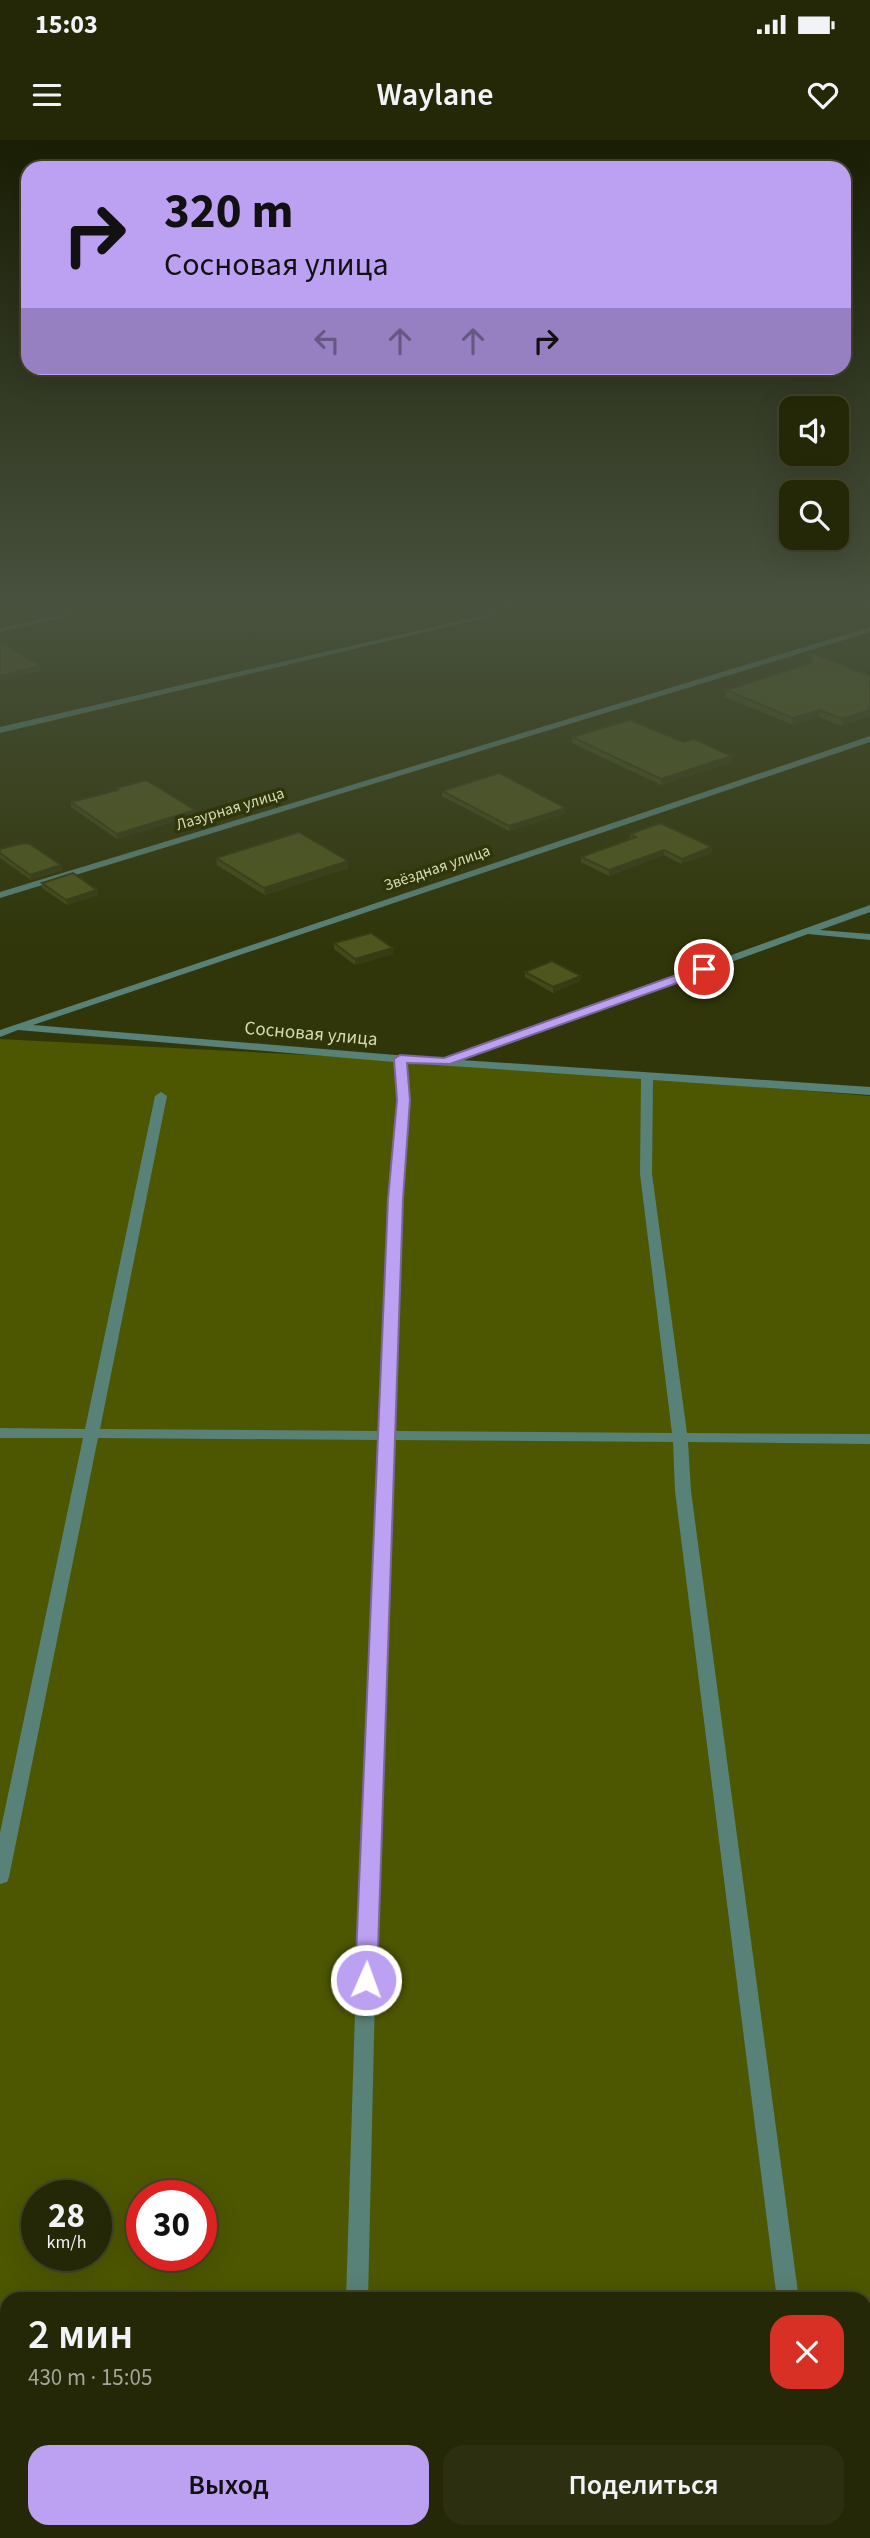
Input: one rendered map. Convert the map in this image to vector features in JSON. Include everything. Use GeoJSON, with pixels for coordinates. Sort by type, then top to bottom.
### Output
{"type":"FeatureCollection","features":[{"type":"Feature","properties":{"kind":"street"},"geometry":{"type":"LineString","coordinates":[[0,730],[43,720]]}},
{"type":"Feature","properties":{"kind":"street","name":"Лазурная улица"},"geometry":{"type":"LineString","coordinates":[[0,895],[573,720]]}},
{"type":"Feature","properties":{"kind":"street","name":"Звёздная улица"},"geometry":{"type":"LineString","coordinates":[[0,1034],[870,739]]}},
{"type":"Feature","properties":{"kind":"street"},"geometry":{"type":"LineString","coordinates":[[445,1062],[870,908]]}},
{"type":"Feature","properties":{"kind":"street"},"geometry":{"type":"LineString","coordinates":[[808,932],[870,937]]}},
{"type":"Feature","properties":{"kind":"street","name":"Сосновая улица"},"geometry":{"type":"LineString","coordinates":[[0,1026],[400,1059],[870,1091]]}},
{"type":"Feature","properties":{"kind":"street"},"geometry":{"type":"LineString","coordinates":[[357,2292],[370,1820],[395,1199],[403,1100],[400,1059]]}},
{"type":"Feature","properties":{"kind":"street"},"geometry":{"type":"LineString","coordinates":[[647,1076],[646,1174],[680,1437],[683,1491],[787,2292]]}},
{"type":"Feature","properties":{"kind":"street"},"geometry":{"type":"LineString","coordinates":[[0,1877],[161,1096]]}},
{"type":"Feature","properties":{"kind":"street"},"geometry":{"type":"LineString","coordinates":[[0,1433],[870,1438]]}},
{"type":"Feature","properties":{"kind":"green space"},"geometry":{"type":"Polygon","coordinates":[[[0,1039],[445,1062],[870,1096],[870,2292],[0,2292],[0,1039]]]}},
{"type":"Feature","properties":{"kind":"building"},"geometry":{"type":"Polygon","coordinates":[[[630,720],[683,742],[694,739],[732,756],[661,779],[572,737],[630,720]]]}},
{"type":"Feature","properties":{"kind":"building"},"geometry":{"type":"Polygon","coordinates":[[[499,773],[566,808],[509,826],[442,791],[499,773]]]}},
{"type":"Feature","properties":{"kind":"building"},"geometry":{"type":"Polygon","coordinates":[[[146,780],[195,810],[117,834],[71,802],[118,790],[116,788],[146,780]]]}},
{"type":"Feature","properties":{"kind":"building"},"geometry":{"type":"Polygon","coordinates":[[[660,823],[712,847],[682,859],[664,850],[609,870],[581,857],[636,837],[630,834],[660,823]]]}},
{"type":"Feature","properties":{"kind":"building"},"geometry":{"type":"Polygon","coordinates":[[[299,832],[348,861],[264,888],[216,858],[299,832]]]}},
{"type":"Feature","properties":{"kind":"building"},"geometry":{"type":"Polygon","coordinates":[[[30,844],[61,865],[30,875],[0,853],[0,849],[30,844]]]}},
{"type":"Feature","properties":{"kind":"building"},"geometry":{"type":"Polygon","coordinates":[[[73,873],[97,890],[66,900],[42,883],[73,873]]]}},
{"type":"Feature","properties":{"kind":"building"},"geometry":{"type":"Polygon","coordinates":[[[371,933],[393,948],[355,959],[334,943],[371,933]]]}},
{"type":"Feature","properties":{"kind":"building"},"geometry":{"type":"Polygon","coordinates":[[[552,961],[581,976],[553,987],[525,972],[552,961]]]}},
{"type":"Feature","properties":{"kind":"route"},"geometry":{"type":"LineString","coordinates":[[366,1980],[395,1199],[403,1100],[400,1059],[445,1062],[704,969]]}}]}
